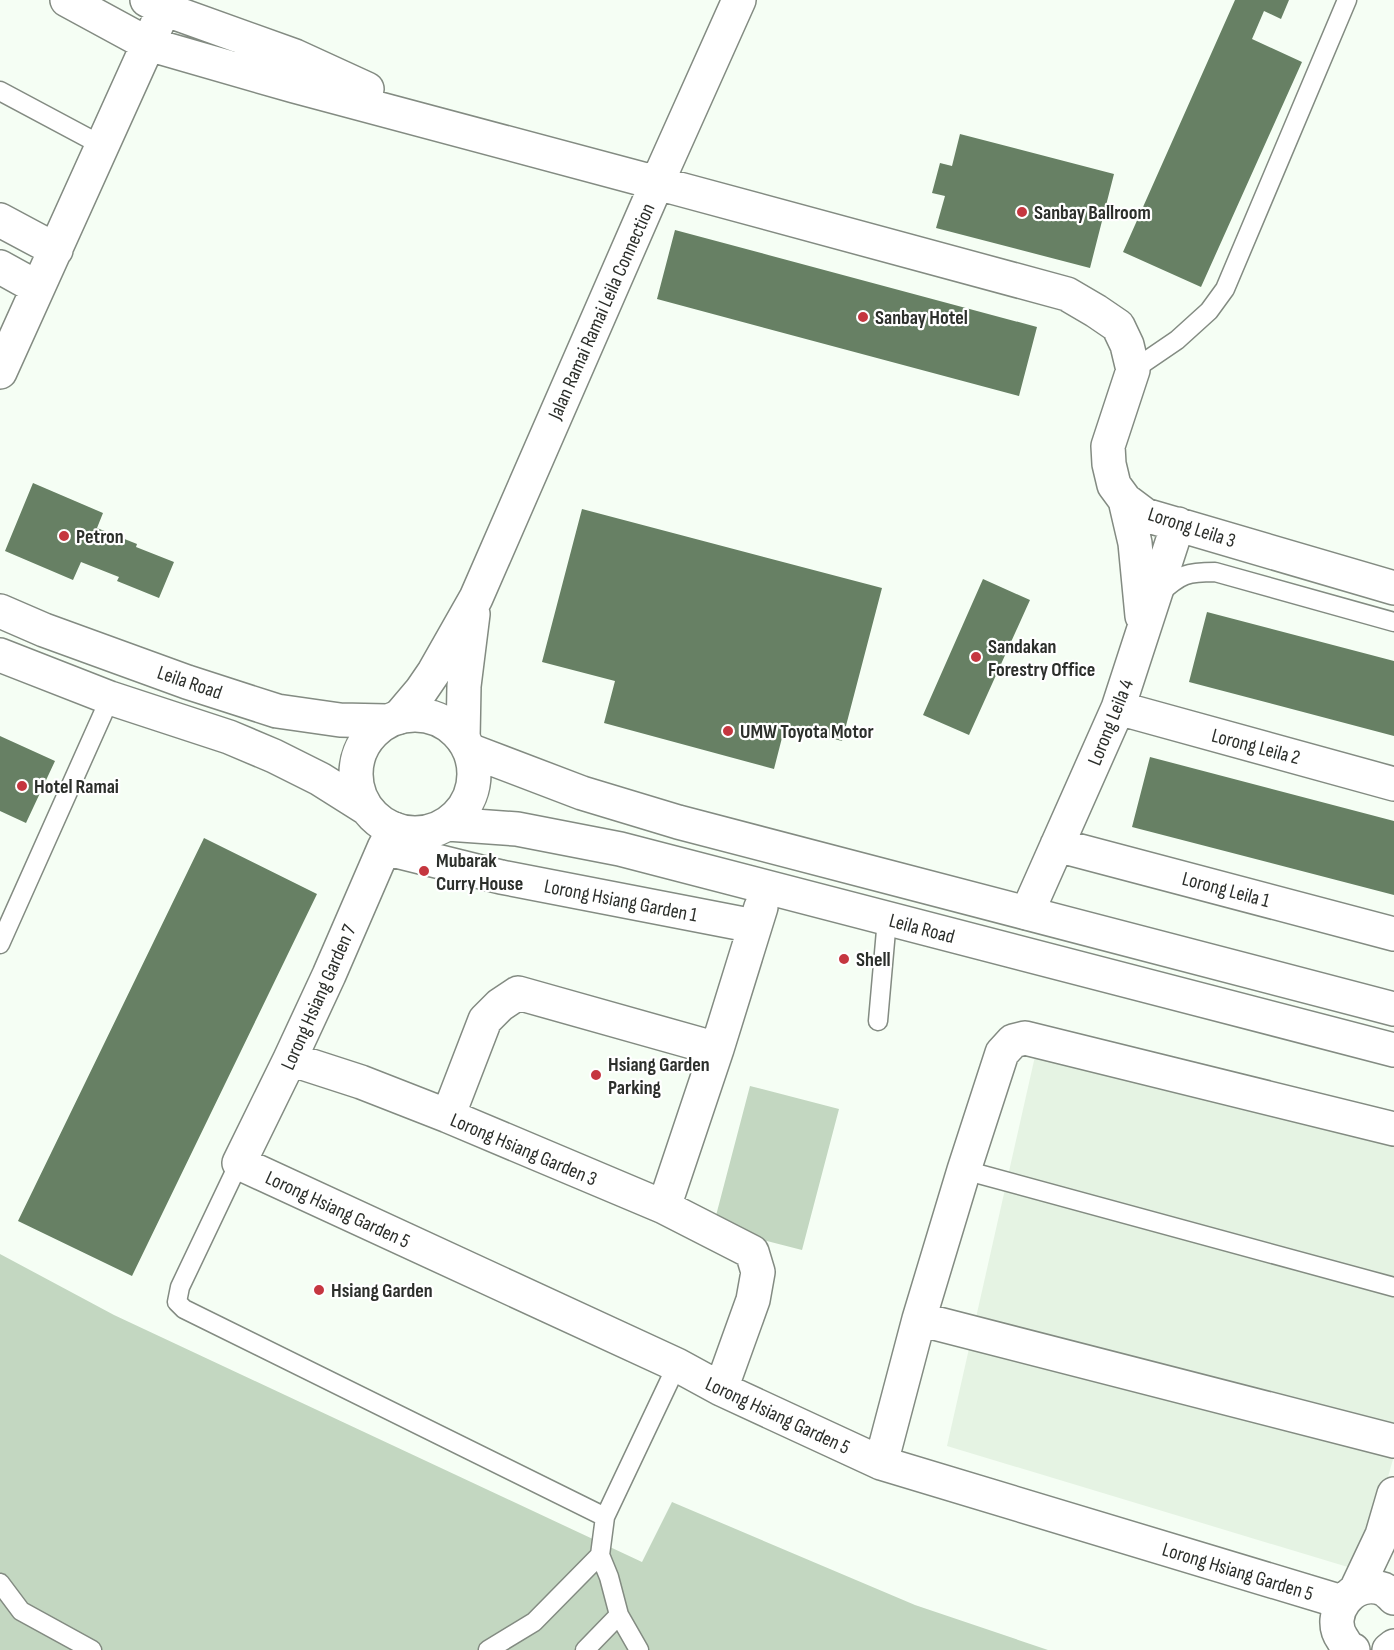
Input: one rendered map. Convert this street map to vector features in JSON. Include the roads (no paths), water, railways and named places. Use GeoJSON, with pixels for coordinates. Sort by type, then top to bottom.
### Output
{"type":"FeatureCollection","features":[{"type":"Feature","properties":{"kind":"street"},"geometry":{"type":"LineString","coordinates":[[67,0],[148,44],[294,86],[657,183],[739,0]]}},
{"type":"Feature","properties":{"kind":"street"},"geometry":{"type":"LineString","coordinates":[[0,372],[148,44],[159,3],[295,56],[444,125]]}},
{"type":"Feature","properties":{"kind":"street","name":"Jalan Ramai Ramai Leila Connection"},"geometry":{"type":"LineString","coordinates":[[393,719],[421,691],[476,598],[657,183],[1066,294],[1118,326],[1127,345],[1133,370]]}},
{"type":"Feature","properties":{"kind":"street"},"geometry":{"type":"LineString","coordinates":[[0,220],[56,250]]}},
{"type":"Feature","properties":{"kind":"street"},"geometry":{"type":"LineString","coordinates":[[0,267],[38,288]]}},
{"type":"Feature","properties":{"kind":"street","name":"Lorong Leila 3"},"geometry":{"type":"LineString","coordinates":[[1133,370],[1108,446],[1108,464],[1114,485],[1125,501],[1145,515],[1394,588]]}},
{"type":"Feature","properties":{"kind":"street"},"geometry":{"type":"LineString","coordinates":[[1125,501],[1135,543],[1143,633]]}},
{"type":"Feature","properties":{"kind":"street","name":"Lorong Leila 4"},"geometry":{"type":"LineString","coordinates":[[1027,913],[1118,708],[1178,524]]}},
{"type":"Feature","properties":{"kind":"street","name":"Jalan Ramai Ramai Leila Connection"},"geometry":{"type":"LineString","coordinates":[[466,745],[464,687],[476,598]]}},
{"type":"Feature","properties":{"kind":"street","name":"Leila Road"},"geometry":{"type":"LineString","coordinates":[[0,611],[44,630],[187,682],[277,711],[340,720],[393,719]]}},
{"type":"Feature","properties":{"kind":"street","name":"Leila Road"},"geometry":{"type":"LineString","coordinates":[[0,655],[110,698],[229,737],[320,779],[366,808]]}},
{"type":"Feature","properties":{"kind":"street","name":"Lorong Leila 2"},"geometry":{"type":"LineString","coordinates":[[1118,708],[1394,784]]}},
{"type":"Feature","properties":{"kind":"street"},"geometry":{"type":"LineString","coordinates":[[417,714],[435,718],[450,727],[466,745],[473,766],[473,783],[469,799],[447,824],[430,831],[412,832],[389,839],[379,821],[366,808],[357,790],[356,770],[360,750],[371,734],[393,719],[417,714]]}},
{"type":"Feature","properties":{"kind":"street","name":"Leila Road"},"geometry":{"type":"LineString","coordinates":[[466,745],[582,794],[678,822],[1394,1009]]}},
{"type":"Feature","properties":{"kind":"street","name":"Leila Road"},"geometry":{"type":"LineString","coordinates":[[447,824],[517,829],[620,849],[1394,1050]]}},
{"type":"Feature","properties":{"kind":"street","name":"Lorong Hsiang Garden 1"},"geometry":{"type":"LineString","coordinates":[[389,839],[501,877],[754,926]]}},
{"type":"Feature","properties":{"kind":"street","name":"Lorong Hsiang Garden 7"},"geometry":{"type":"LineString","coordinates":[[239,1163],[329,975],[389,839]]}},
{"type":"Feature","properties":{"kind":"street","name":"Lorong Leila 1"},"geometry":{"type":"LineString","coordinates":[[1057,845],[1394,934]]}},
{"type":"Feature","properties":{"kind":"street"},"geometry":{"type":"LineString","coordinates":[[663,1207],[717,1049],[768,887]]}},
{"type":"Feature","properties":{"kind":"street"},"geometry":{"type":"LineString","coordinates":[[448,1116],[485,1020],[500,1005],[518,993],[717,1049]]}},
{"type":"Feature","properties":{"kind":"street"},"geometry":{"type":"LineString","coordinates":[[881,1463],[919,1319],[964,1170],[1002,1053],[1013,1041],[1025,1038],[1394,1129]]}},
{"type":"Feature","properties":{"kind":"street","name":"Lorong Hsiang Garden 3"},"geometry":{"type":"LineString","coordinates":[[290,1059],[361,1082],[448,1116],[663,1207],[753,1252],[758,1272],[753,1300],[720,1389]]}},
{"type":"Feature","properties":{"kind":"street","name":"Lorong Hsiang Garden 5"},"geometry":{"type":"LineString","coordinates":[[239,1163],[677,1365],[720,1389],[881,1463],[1349,1596],[1373,1587],[1384,1589],[1394,1598]]}},
{"type":"Feature","properties":{"kind":"street"},"geometry":{"type":"LineString","coordinates":[[919,1319],[1394,1441]]}},
{"type":"Feature","properties":{"kind":"street"},"geometry":{"type":"LineString","coordinates":[[1353,1650],[1348,1648],[1338,1635],[1336,1618],[1382,1535],[1394,1494]]}},
{"type":"Feature","properties":{"kind":"street"},"geometry":{"type":"LineString","coordinates":[[1389,1650],[1394,1646]]}},
{"type":"Feature","properties":{"kind":"lane"},"geometry":{"type":"LineString","coordinates":[[1133,370],[1177,340],[1209,311],[1225,289],[1347,0]]}},
{"type":"Feature","properties":{"kind":"lane"},"geometry":{"type":"LineString","coordinates":[[0,91],[103,146]]}},
{"type":"Feature","properties":{"kind":"lane"},"geometry":{"type":"LineString","coordinates":[[1155,598],[1177,577],[1196,572],[1215,572],[1394,622]]}},
{"type":"Feature","properties":{"kind":"lane"},"geometry":{"type":"LineString","coordinates":[[0,944],[110,698]]}},
{"type":"Feature","properties":{"kind":"lane"},"geometry":{"type":"LineString","coordinates":[[878,1021],[887,919]]}},
{"type":"Feature","properties":{"kind":"lane"},"geometry":{"type":"LineString","coordinates":[[239,1163],[180,1287],[177,1302],[184,1309],[605,1517]]}},
{"type":"Feature","properties":{"kind":"lane"},"geometry":{"type":"LineString","coordinates":[[964,1170],[1394,1287]]}},
{"type":"Feature","properties":{"kind":"lane"},"geometry":{"type":"LineString","coordinates":[[639,1650],[619,1615],[609,1577],[600,1555],[605,1517],[677,1365]]}},
{"type":"Feature","properties":{"kind":"lane"},"geometry":{"type":"LineString","coordinates":[[488,1650],[534,1622],[600,1555]]}},
{"type":"Feature","properties":{"kind":"lane"},"geometry":{"type":"LineString","coordinates":[[0,1583],[21,1611],[92,1650]]}},
{"type":"Feature","properties":{"kind":"lane"},"geometry":{"type":"LineString","coordinates":[[585,1650],[619,1615]]}},
{"type":"Feature","properties":{"kind":"place","name":"Sanbay Ballroom"},"geometry":{"type":"Point","coordinates":[1022,212]}},
{"type":"Feature","properties":{"kind":"place","name":"Sanbay Hotel"},"geometry":{"type":"Point","coordinates":[863,317]}},
{"type":"Feature","properties":{"kind":"place","name":"Petron"},"geometry":{"type":"Point","coordinates":[64,536]}},
{"type":"Feature","properties":{"kind":"place","name":"Sandakan Forestry Office"},"geometry":{"type":"Point","coordinates":[976,657]}},
{"type":"Feature","properties":{"kind":"place","name":"UMW Toyota Motor"},"geometry":{"type":"Point","coordinates":[728,731]}},
{"type":"Feature","properties":{"kind":"place","name":"Hotel Ramai"},"geometry":{"type":"Point","coordinates":[22,786]}},
{"type":"Feature","properties":{"kind":"place","name":"Mubarak Curry House"},"geometry":{"type":"Point","coordinates":[424,871]}},
{"type":"Feature","properties":{"kind":"place","name":"Shell"},"geometry":{"type":"Point","coordinates":[844,959]}},
{"type":"Feature","properties":{"kind":"place","name":"Hsiang Garden Parking"},"geometry":{"type":"Point","coordinates":[596,1075]}},
{"type":"Feature","properties":{"kind":"place","name":"Hsiang Garden"},"geometry":{"type":"Point","coordinates":[319,1290]}}]}
